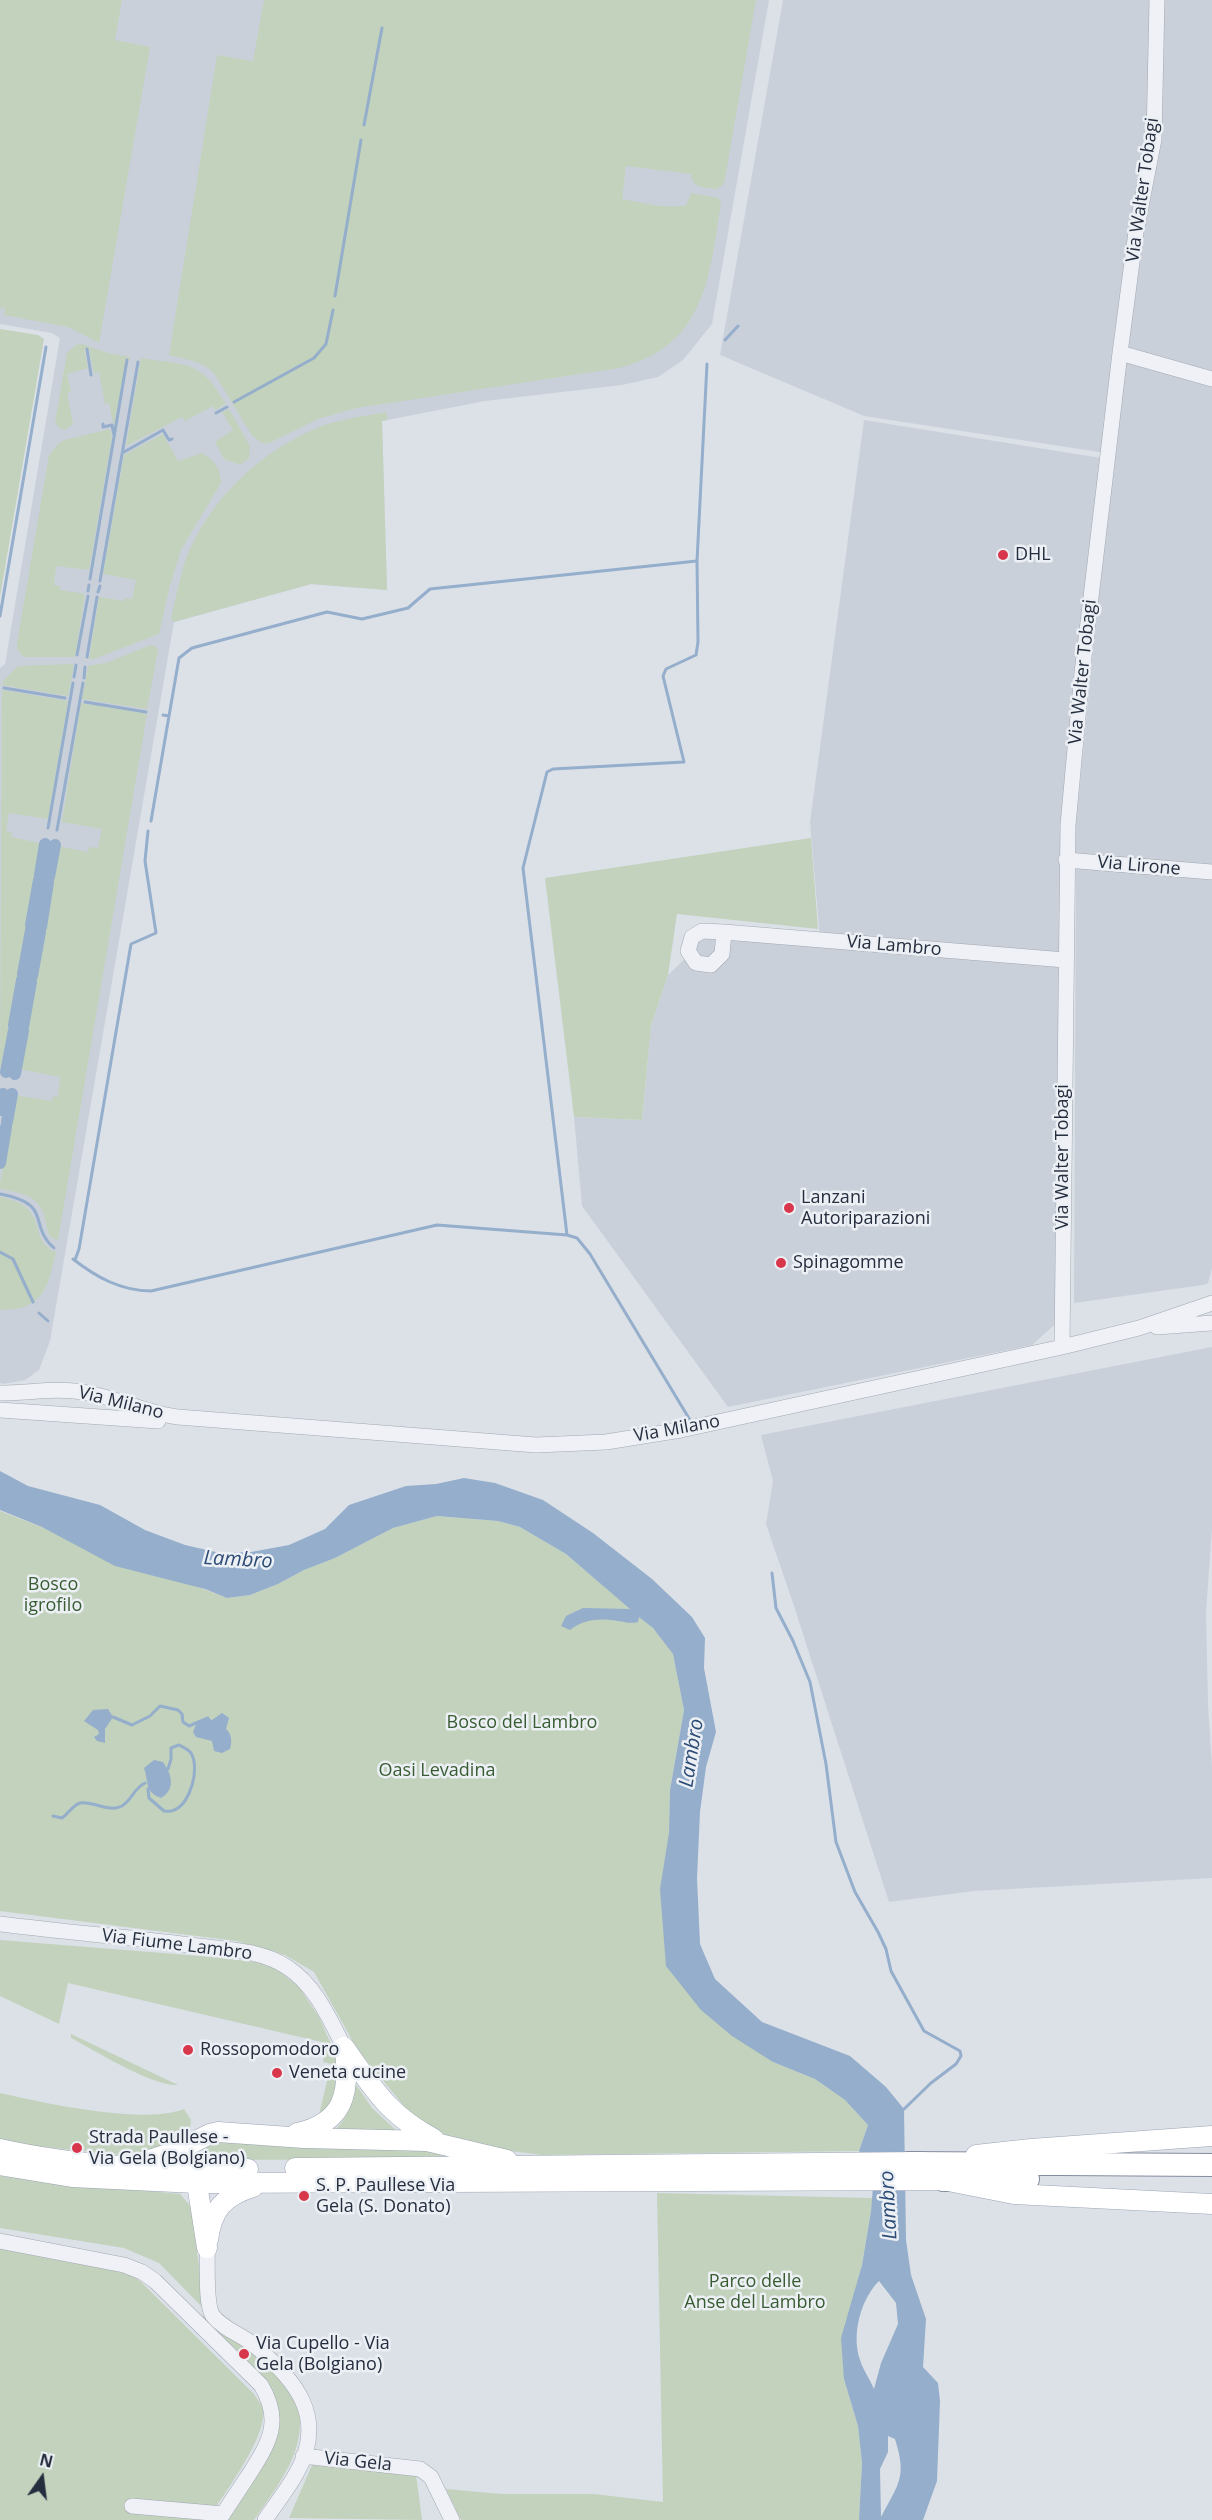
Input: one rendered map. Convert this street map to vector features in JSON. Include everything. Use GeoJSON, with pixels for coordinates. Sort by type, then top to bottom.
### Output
{"type":"FeatureCollection","features":[{"type":"Feature","properties":{"kind":"highway"},"geometry":{"type":"LineString","coordinates":[[908,2172],[1211,2172]]}},
{"type":"Feature","properties":{"kind":"highway"},"geometry":{"type":"LineString","coordinates":[[943,2180],[1211,2172]]}},
{"type":"Feature","properties":{"kind":"main road"},"geometry":{"type":"LineString","coordinates":[[277,2137],[309,2131],[326,2122],[336,2112],[347,2085],[344,2048]]}},
{"type":"Feature","properties":{"kind":"main road"},"geometry":{"type":"LineString","coordinates":[[344,2048],[378,2096],[394,2112],[412,2127],[445,2144]]}},
{"type":"Feature","properties":{"kind":"main road"},"geometry":{"type":"LineString","coordinates":[[129,2166],[174,2152],[218,2132],[277,2137],[396,2140],[445,2144],[533,2167]]}},
{"type":"Feature","properties":{"kind":"main road"},"geometry":{"type":"LineString","coordinates":[[0,2165],[47,2174],[90,2178],[533,2167],[908,2172],[1031,2149],[1212,2136]]}},
{"type":"Feature","properties":{"kind":"main road"},"geometry":{"type":"LineString","coordinates":[[203,2137],[196,2150],[195,2175],[207,2248]]}},
{"type":"Feature","properties":{"kind":"main road"},"geometry":{"type":"LineString","coordinates":[[0,2149],[71,2161],[269,2182],[863,2172]]}},
{"type":"Feature","properties":{"kind":"main road"},"geometry":{"type":"LineString","coordinates":[[908,2172],[1014,2194],[1212,2204]]}},
{"type":"Feature","properties":{"kind":"main road"},"geometry":{"type":"LineString","coordinates":[[207,2248],[210,2226],[224,2201],[233,2194],[269,2182]]}},
{"type":"Feature","properties":{"kind":"main road"},"geometry":{"type":"LineString","coordinates":[[1126,2198],[1182,2205],[1212,2213]]}},
{"type":"Feature","properties":{"kind":"street","name":"Via Walter Tobagi"},"geometry":{"type":"LineString","coordinates":[[1062,1347],[1066,860],[1081,684],[1120,353],[1136,232],[1154,139],[1157,0]]}},
{"type":"Feature","properties":{"kind":"street"},"geometry":{"type":"LineString","coordinates":[[1120,353],[1212,379]]}},
{"type":"Feature","properties":{"kind":"street","name":"Via Lirone"},"geometry":{"type":"LineString","coordinates":[[1066,860],[1212,872]]}},
{"type":"Feature","properties":{"kind":"street","name":"Via Lambro"},"geometry":{"type":"LineString","coordinates":[[723,932],[1065,960]]}},
{"type":"Feature","properties":{"kind":"street","name":"Via Milano"},"geometry":{"type":"LineString","coordinates":[[0,1393],[50,1389],[81,1392],[157,1414],[206,1419],[536,1445],[606,1442],[681,1430],[1062,1347],[1139,1328],[1212,1303]]}},
{"type":"Feature","properties":{"kind":"street","name":"Via Milano"},"geometry":{"type":"LineString","coordinates":[[1139,1328],[1212,1323]]}},
{"type":"Feature","properties":{"kind":"street","name":"Via Milano"},"geometry":{"type":"LineString","coordinates":[[0,1410],[155,1421],[206,1419]]}},
{"type":"Feature","properties":{"kind":"street","name":"Via Fiume Lambro"},"geometry":{"type":"LineString","coordinates":[[0,1924],[172,1943],[264,1956],[285,1966],[310,1987],[323,2006],[344,2048]]}},
{"type":"Feature","properties":{"kind":"street"},"geometry":{"type":"LineString","coordinates":[[0,2241],[136,2269],[155,2280],[261,2385],[269,2398],[273,2419],[267,2445],[221,2517],[132,2506]]}},
{"type":"Feature","properties":{"kind":"street","name":"Via Gela"},"geometry":{"type":"LineString","coordinates":[[207,2248],[209,2303],[213,2316],[252,2343],[285,2372],[302,2398],[308,2426],[303,2456],[420,2469],[431,2477],[452,2520]]}},
{"type":"Feature","properties":{"kind":"street"},"geometry":{"type":"LineString","coordinates":[[265,2520],[297,2473],[303,2456]]}},
{"type":"Feature","properties":{"kind":"shaded area"},"geometry":{"type":"Polygon","coordinates":[[[0,0],[769,0],[712,324],[683,360],[658,377],[622,385],[485,401],[382,421],[387,590],[311,584],[174,622],[50,1341],[39,1370],[25,1380],[4,1384],[0,1383],[0,668],[5,664],[60,338],[52,333],[0,324],[0,0]]]}},
{"type":"Feature","properties":{"kind":"shaded area"},"geometry":{"type":"Polygon","coordinates":[[[783,0],[1212,0],[1212,1268],[1208,1283],[1203,1285],[1074,1303],[1076,861],[1073,854],[1112,454],[864,416],[720,355],[783,0]]]}},
{"type":"Feature","properties":{"kind":"shaded area"},"geometry":{"type":"Polygon","coordinates":[[[864,420],[1107,459],[1068,825],[1062,1318],[1032,1345],[728,1407],[582,1206],[574,1117],[642,1120],[651,1026],[668,975],[689,955],[692,937],[820,939],[810,822],[864,420]]]}},
{"type":"Feature","properties":{"kind":"shaded area"},"geometry":{"type":"Polygon","coordinates":[[[1212,1347],[1212,1528],[1206,1613],[1212,1766],[1212,1878],[974,1891],[889,1902],[766,1524],[773,1481],[761,1435],[1212,1347]]]}},
{"type":"Feature","properties":{"kind":"green space"},"geometry":{"type":"Polygon","coordinates":[[[0,0],[122,0],[115,40],[150,47],[99,343],[68,327],[4,315],[5,308],[1,307],[0,312],[0,0]]]}},
{"type":"Feature","properties":{"kind":"green space"},"geometry":{"type":"Polygon","coordinates":[[[264,0],[756,0],[724,184],[717,189],[703,188],[696,185],[691,174],[626,166],[622,199],[658,206],[686,206],[691,193],[718,198],[721,203],[706,282],[698,305],[686,325],[670,343],[648,357],[619,368],[357,408],[318,419],[267,444],[260,442],[251,434],[214,373],[199,363],[169,355],[217,55],[253,61],[264,0]]]}},
{"type":"Feature","properties":{"kind":"green space"},"geometry":{"type":"Polygon","coordinates":[[[0,329],[38,335],[44,339],[0,597],[0,329]]]}},
{"type":"Feature","properties":{"kind":"green space"},"geometry":{"type":"Polygon","coordinates":[[[82,344],[108,353],[130,357],[130,360],[126,360],[114,427],[109,403],[105,404],[99,372],[94,373],[89,349],[84,350],[88,368],[67,374],[71,391],[67,393],[73,424],[65,430],[59,428],[55,422],[67,353],[76,345],[82,344]]]}},
{"type":"Feature","properties":{"kind":"green space"},"geometry":{"type":"Polygon","coordinates":[[[141,358],[191,367],[208,379],[226,404],[215,410],[213,406],[185,421],[182,417],[126,446],[141,358]]]}},
{"type":"Feature","properties":{"kind":"green space"},"geometry":{"type":"Polygon","coordinates":[[[229,409],[250,446],[249,458],[240,465],[224,459],[215,442],[233,430],[222,412],[229,409]]]}},
{"type":"Feature","properties":{"kind":"green space"},"geometry":{"type":"Polygon","coordinates":[[[386,412],[388,420],[382,421],[387,590],[311,584],[174,622],[171,618],[187,556],[208,516],[237,482],[271,453],[310,431],[337,421],[386,412]]]}},
{"type":"Feature","properties":{"kind":"green space"},"geometry":{"type":"Polygon","coordinates":[[[110,429],[112,437],[89,570],[56,566],[54,585],[60,586],[60,590],[85,594],[75,657],[23,657],[17,649],[17,643],[49,455],[64,440],[110,429]]]}},
{"type":"Feature","properties":{"kind":"green space"},"geometry":{"type":"Polygon","coordinates":[[[163,434],[178,461],[202,453],[210,458],[218,469],[221,483],[181,550],[159,634],[89,659],[99,597],[124,601],[125,598],[132,599],[136,580],[103,574],[124,455],[163,434]]]}},
{"type":"Feature","properties":{"kind":"green space"},"geometry":{"type":"Polygon","coordinates":[[[151,645],[158,651],[147,709],[82,699],[88,666],[106,663],[151,645]]]}},
{"type":"Feature","properties":{"kind":"green space"},"geometry":{"type":"Polygon","coordinates":[[[74,665],[68,696],[2,685],[18,666],[74,665]]]}},
{"type":"Feature","properties":{"kind":"green space"},"geometry":{"type":"Polygon","coordinates":[[[2,690],[68,701],[48,819],[9,813],[6,831],[12,832],[11,837],[44,844],[6,1067],[0,1066],[2,690]]]}},
{"type":"Feature","properties":{"kind":"green space"},"geometry":{"type":"Polygon","coordinates":[[[81,703],[147,714],[58,1240],[51,1238],[42,1210],[35,1200],[0,1189],[0,1184],[15,1095],[52,1101],[53,1096],[58,1097],[60,1077],[19,1069],[57,846],[88,852],[89,847],[98,848],[102,829],[62,822],[81,703]]]}},
{"type":"Feature","properties":{"kind":"green space"},"geometry":{"type":"Polygon","coordinates":[[[811,838],[818,929],[677,914],[668,975],[651,1026],[642,1120],[574,1117],[545,878],[811,838]]]}},
{"type":"Feature","properties":{"kind":"green space"},"geometry":{"type":"Polygon","coordinates":[[[0,1197],[16,1201],[26,1208],[33,1215],[42,1240],[47,1247],[56,1252],[46,1286],[35,1301],[26,1306],[0,1310],[0,1197]]]}},
{"type":"Feature","properties":{"kind":"green space","name":"Oasi Levadina"},"geometry":{"type":"Polygon","coordinates":[[[0,1511],[227,1598],[250,1595],[335,1558],[393,1528],[437,1516],[498,1521],[520,1527],[566,1554],[653,1628],[673,1653],[684,1710],[670,1790],[667,1966],[773,2062],[815,2079],[845,2100],[868,2125],[859,2151],[543,2155],[477,2147],[422,2128],[357,2049],[314,1972],[285,1955],[236,1941],[0,1911],[0,1511]]]}},
{"type":"Feature","properties":{"kind":"green space"},"geometry":{"type":"Polygon","coordinates":[[[0,1940],[212,1957],[255,1962],[275,1968],[299,1987],[319,2017],[339,2062],[338,2096],[319,2115],[331,2064],[323,2062],[326,2043],[68,1983],[59,2024],[0,1996],[0,1940]]]}},
{"type":"Feature","properties":{"kind":"green space"},"geometry":{"type":"Polygon","coordinates":[[[71,2034],[178,2085],[167,2084],[140,2074],[71,2038],[71,2034]]]}},
{"type":"Feature","properties":{"kind":"green space"},"geometry":{"type":"Polygon","coordinates":[[[355,2083],[372,2108],[397,2131],[328,2136],[340,2125],[348,2112],[355,2083]]]}},
{"type":"Feature","properties":{"kind":"green space"},"geometry":{"type":"Polygon","coordinates":[[[0,2093],[67,2107],[120,2114],[145,2115],[184,2109],[191,2120],[189,2136],[140,2157],[16,2144],[0,2140],[0,2093]]]}},
{"type":"Feature","properties":{"kind":"green space"},"geometry":{"type":"Polygon","coordinates":[[[217,2141],[375,2145],[454,2153],[453,2159],[202,2160],[206,2148],[217,2141]]]}},
{"type":"Feature","properties":{"kind":"green space"},"geometry":{"type":"Polygon","coordinates":[[[0,2176],[180,2194],[191,2207],[197,2233],[197,2252],[206,2311],[159,2263],[124,2248],[0,2228],[0,2176]]]}},
{"type":"Feature","properties":{"kind":"green space","name":"Parco delle Anse del Lambro"},"geometry":{"type":"Polygon","coordinates":[[[657,2193],[873,2198],[862,2265],[855,2290],[844,2379],[858,2426],[862,2463],[859,2520],[461,2520],[446,2489],[502,2494],[594,2494],[663,2502],[657,2193]]]}},
{"type":"Feature","properties":{"kind":"green space"},"geometry":{"type":"Polygon","coordinates":[[[0,2247],[130,2274],[140,2281],[254,2394],[262,2406],[263,2417],[260,2431],[244,2464],[207,2520],[0,2520],[0,2247]]]}},
{"type":"Feature","properties":{"kind":"green space"},"geometry":{"type":"Polygon","coordinates":[[[210,2315],[257,2353],[279,2375],[298,2405],[299,2435],[293,2457],[280,2482],[254,2520],[223,2520],[275,2412],[201,2316],[210,2315]]]}},
{"type":"Feature","properties":{"kind":"green space"},"geometry":{"type":"Polygon","coordinates":[[[312,2465],[416,2474],[422,2520],[289,2518],[312,2465]]]}},
{"type":"Feature","properties":{"kind":"water","name":"Lambro"},"geometry":{"type":"Polygon","coordinates":[[[0,1471],[28,1486],[100,1505],[145,1530],[185,1545],[220,1553],[251,1552],[289,1545],[325,1529],[349,1505],[406,1486],[436,1484],[464,1478],[495,1483],[543,1500],[593,1533],[652,1579],[692,1617],[705,1638],[704,1668],[716,1732],[706,1767],[700,1812],[697,1878],[700,1944],[715,1979],[762,2022],[850,2056],[886,2087],[904,2109],[906,2240],[911,2275],[926,2319],[923,2367],[938,2383],[940,2401],[937,2481],[923,2520],[859,2520],[862,2463],[858,2426],[844,2379],[841,2338],[862,2265],[871,2211],[874,2175],[859,2151],[868,2125],[845,2100],[815,2079],[773,2062],[732,2036],[701,2010],[666,1966],[660,1889],[669,1833],[670,1790],[684,1710],[673,1654],[653,1628],[639,1617],[638,1622],[635,1623],[599,1620],[581,1624],[570,1630],[561,1626],[566,1616],[583,1608],[630,1609],[566,1554],[520,1527],[498,1521],[437,1516],[393,1528],[278,1584],[250,1595],[227,1598],[205,1589],[115,1566],[42,1527],[0,1510],[0,1471]],[[879,2281],[867,2297],[857,2328],[857,2350],[874,2389],[881,2363],[898,2324],[896,2303],[879,2281]],[[888,2436],[888,2452],[880,2469],[881,2517],[897,2487],[901,2471],[895,2439],[888,2436]]]}},
{"type":"Feature","properties":{"kind":"water"},"geometry":{"type":"Polygon","coordinates":[[[108,1709],[113,1717],[105,1729],[105,1743],[97,1741],[94,1737],[99,1734],[98,1730],[84,1721],[93,1710],[108,1709]]]}},
{"type":"Feature","properties":{"kind":"water"},"geometry":{"type":"Polygon","coordinates":[[[222,1713],[229,1718],[226,1729],[231,1741],[230,1749],[222,1753],[214,1751],[212,1741],[196,1737],[193,1732],[197,1722],[208,1718],[212,1720],[222,1713]]]}},
{"type":"Feature","properties":{"kind":"water"},"geometry":{"type":"Polygon","coordinates":[[[154,1760],[163,1762],[169,1772],[171,1782],[169,1790],[161,1798],[149,1790],[144,1768],[154,1760]]]}},
{"type":"Feature","properties":{"kind":"waterway"},"geometry":{"type":"LineString","coordinates":[[364,125],[382,28]]}},
{"type":"Feature","properties":{"kind":"waterway"},"geometry":{"type":"LineString","coordinates":[[335,296],[361,140]]}},
{"type":"Feature","properties":{"kind":"waterway"},"geometry":{"type":"LineString","coordinates":[[234,402],[314,358],[326,344],[333,310]]}},
{"type":"Feature","properties":{"kind":"waterway"},"geometry":{"type":"LineString","coordinates":[[725,340],[738,326]]}},
{"type":"Feature","properties":{"kind":"waterway"},"geometry":{"type":"LineString","coordinates":[[0,616],[46,347]]}},
{"type":"Feature","properties":{"kind":"waterway"},"geometry":{"type":"LineString","coordinates":[[87,349],[91,375]]}},
{"type":"Feature","properties":{"kind":"waterway"},"geometry":{"type":"LineString","coordinates":[[90,579],[127,360]]}},
{"type":"Feature","properties":{"kind":"waterway"},"geometry":{"type":"LineString","coordinates":[[100,581],[138,362]]}},
{"type":"Feature","properties":{"kind":"waterway"},"geometry":{"type":"LineString","coordinates":[[567,1235],[523,868],[547,772],[553,769],[684,762],[663,676],[666,669],[696,655],[698,642],[697,561],[707,364]]}},
{"type":"Feature","properties":{"kind":"waterway"},"geometry":{"type":"LineString","coordinates":[[216,413],[227,407]]}},
{"type":"Feature","properties":{"kind":"waterway"},"geometry":{"type":"LineString","coordinates":[[103,424],[103,427],[112,425],[114,435]]}},
{"type":"Feature","properties":{"kind":"waterway"},"geometry":{"type":"LineString","coordinates":[[124,452],[163,430],[169,440],[172,439]]}},
{"type":"Feature","properties":{"kind":"waterway"},"geometry":{"type":"LineString","coordinates":[[169,716],[179,658],[192,648],[327,612],[362,619],[408,608],[430,589],[697,561]]}},
{"type":"Feature","properties":{"kind":"waterway"},"geometry":{"type":"LineString","coordinates":[[88,591],[89,585]]}},
{"type":"Feature","properties":{"kind":"waterway"},"geometry":{"type":"LineString","coordinates":[[98,592],[100,586]]}},
{"type":"Feature","properties":{"kind":"waterway"},"geometry":{"type":"LineString","coordinates":[[77,655],[88,596]]}},
{"type":"Feature","properties":{"kind":"waterway"},"geometry":{"type":"LineString","coordinates":[[87,657],[97,597]]}},
{"type":"Feature","properties":{"kind":"waterway"},"geometry":{"type":"LineString","coordinates":[[74,677],[76,665]]}},
{"type":"Feature","properties":{"kind":"waterway"},"geometry":{"type":"LineString","coordinates":[[84,678],[85,667]]}},
{"type":"Feature","properties":{"kind":"waterway"},"geometry":{"type":"LineString","coordinates":[[48,828],[73,683]]}},
{"type":"Feature","properties":{"kind":"waterway"},"geometry":{"type":"LineString","coordinates":[[57,830],[83,683]]}},
{"type":"Feature","properties":{"kind":"waterway"},"geometry":{"type":"LineString","coordinates":[[4,688],[65,698]]}},
{"type":"Feature","properties":{"kind":"waterway"},"geometry":{"type":"LineString","coordinates":[[85,702],[146,712]]}},
{"type":"Feature","properties":{"kind":"waterway"},"geometry":{"type":"LineString","coordinates":[[151,821],[169,716],[163,715]]}},
{"type":"Feature","properties":{"kind":"waterway"},"geometry":{"type":"LineString","coordinates":[[75,1260],[79,1249],[131,944],[156,933],[145,861],[148,831]]}},
{"type":"Feature","properties":{"kind":"waterway"},"geometry":{"type":"LineString","coordinates":[[40,875],[45,844]]}},
{"type":"Feature","properties":{"kind":"waterway"},"geometry":{"type":"LineString","coordinates":[[49,877],[55,845]]}},
{"type":"Feature","properties":{"kind":"waterway"},"geometry":{"type":"LineString","coordinates":[[31,925],[39,880]]}},
{"type":"Feature","properties":{"kind":"waterway"},"geometry":{"type":"LineString","coordinates":[[41,927],[48,882]]}},
{"type":"Feature","properties":{"kind":"waterway"},"geometry":{"type":"LineString","coordinates":[[23,974],[31,930]]}},
{"type":"Feature","properties":{"kind":"waterway"},"geometry":{"type":"LineString","coordinates":[[32,976],[40,932]]}},
{"type":"Feature","properties":{"kind":"waterway"},"geometry":{"type":"LineString","coordinates":[[14,1025],[22,980]]}},
{"type":"Feature","properties":{"kind":"waterway"},"geometry":{"type":"LineString","coordinates":[[23,1027],[31,982]]}},
{"type":"Feature","properties":{"kind":"waterway"},"geometry":{"type":"LineString","coordinates":[[6,1072],[14,1030]]}},
{"type":"Feature","properties":{"kind":"waterway"},"geometry":{"type":"LineString","coordinates":[[15,1074],[23,1031]]}},
{"type":"Feature","properties":{"kind":"waterway"},"geometry":{"type":"LineString","coordinates":[[0,1110],[3,1094]]}},
{"type":"Feature","properties":{"kind":"waterway"},"geometry":{"type":"LineString","coordinates":[[7,1122],[12,1094]]}},
{"type":"Feature","properties":{"kind":"waterway"},"geometry":{"type":"LineString","coordinates":[[0,1163],[6,1127]]}},
{"type":"Feature","properties":{"kind":"waterway"},"geometry":{"type":"LineString","coordinates":[[0,1194],[17,1198],[34,1209],[46,1239],[54,1248]]}},
{"type":"Feature","properties":{"kind":"waterway"},"geometry":{"type":"LineString","coordinates":[[73,1259],[109,1282],[129,1289],[151,1291],[437,1225],[567,1235],[577,1238],[590,1254],[690,1420]]}},
{"type":"Feature","properties":{"kind":"waterway"},"geometry":{"type":"LineString","coordinates":[[0,1252],[13,1259],[33,1302]]}},
{"type":"Feature","properties":{"kind":"waterway"},"geometry":{"type":"LineString","coordinates":[[39,1313],[48,1321]]}},
{"type":"Feature","properties":{"kind":"waterway"},"geometry":{"type":"LineString","coordinates":[[772,1573],[776,1608],[810,1682],[826,1764],[836,1842],[855,1892],[886,1949],[891,1971],[924,2031],[960,2051],[961,2056],[956,2064],[931,2083],[902,2111]]}},
{"type":"Feature","properties":{"kind":"waterway"},"geometry":{"type":"LineString","coordinates":[[113,1717],[132,1725],[150,1716],[160,1706],[178,1710],[182,1714],[183,1722],[189,1726],[208,1718]]}},
{"type":"Feature","properties":{"kind":"waterway"},"geometry":{"type":"LineString","coordinates":[[148,1789],[149,1798],[164,1811],[172,1811],[180,1806],[189,1793],[194,1776],[194,1759],[191,1753],[179,1745],[171,1748],[168,1769]]}},
{"type":"Feature","properties":{"kind":"waterway"},"geometry":{"type":"LineString","coordinates":[[53,1816],[62,1818],[80,1803],[117,1808],[122,1806],[145,1783]]}},
{"type":"Feature","properties":{"kind":"place","name":"DHL"},"geometry":{"type":"Point","coordinates":[1003,555]}},
{"type":"Feature","properties":{"kind":"place","name":"Lanzani Autoriparazioni"},"geometry":{"type":"Point","coordinates":[789,1208]}},
{"type":"Feature","properties":{"kind":"place","name":"Spinagomme"},"geometry":{"type":"Point","coordinates":[781,1263]}},
{"type":"Feature","properties":{"kind":"place","name":"Rossopomodoro"},"geometry":{"type":"Point","coordinates":[188,2050]}},
{"type":"Feature","properties":{"kind":"place","name":"Veneta cucine"},"geometry":{"type":"Point","coordinates":[277,2073]}},
{"type":"Feature","properties":{"kind":"place","name":"Strada Paullese - Via Gela (Bolgiano)"},"geometry":{"type":"Point","coordinates":[77,2148]}},
{"type":"Feature","properties":{"kind":"place","name":"S. P. Paullese Via Gela (S. Donato)"},"geometry":{"type":"Point","coordinates":[304,2196]}},
{"type":"Feature","properties":{"kind":"place","name":"Via Cupello - Via Gela (Bolgiano)"},"geometry":{"type":"Point","coordinates":[244,2354]}},
{"type":"Feature","properties":{"kind":"park label","name":"Bosco igrofilo"},"geometry":{"type":"Point","coordinates":[53,1595]}},
{"type":"Feature","properties":{"kind":"park label","name":"Bosco del Lambro"},"geometry":{"type":"Point","coordinates":[522,1723]}}]}
